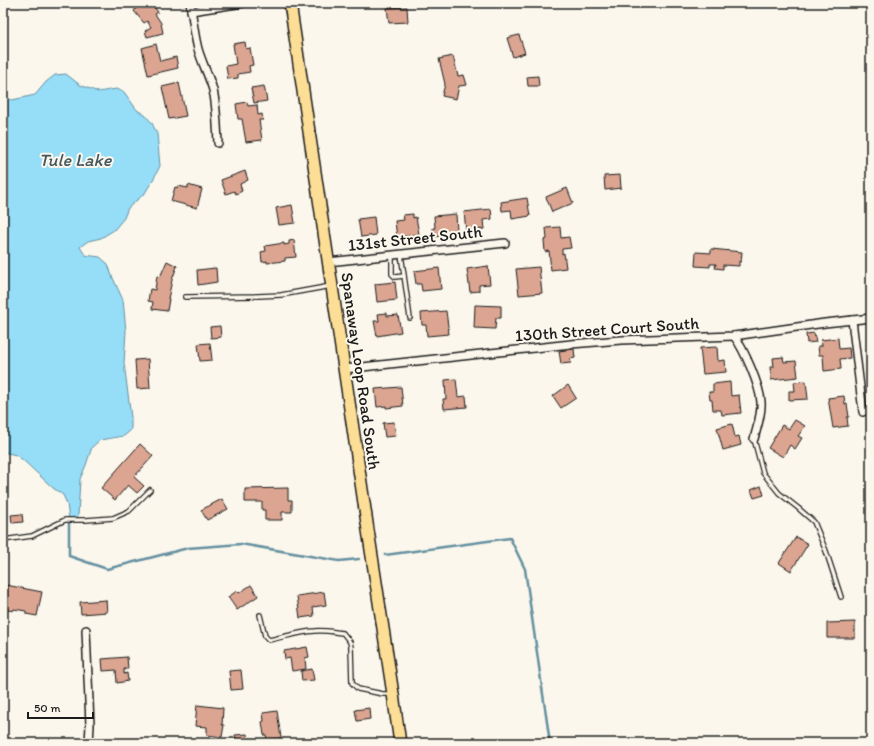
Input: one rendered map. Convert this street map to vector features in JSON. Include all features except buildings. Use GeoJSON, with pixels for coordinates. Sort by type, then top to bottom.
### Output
{"type":"FeatureCollection","features":[{"type":"Feature","properties":{"kind":"main road","name":"Spanaway Loop Road South"},"geometry":{"type":"LineString","coordinates":[[290,3],[400,743]]}},
{"type":"Feature","properties":{"kind":"street"},"geometry":{"type":"LineString","coordinates":[[218,143],[213,90],[198,51],[191,7],[243,3]]}},
{"type":"Feature","properties":{"kind":"street","name":"131st Street South"},"geometry":{"type":"LineString","coordinates":[[328,262],[505,243]]}},
{"type":"Feature","properties":{"kind":"street","name":"130th Street Court South"},"geometry":{"type":"LineString","coordinates":[[344,369],[593,342],[734,336],[871,318]]}},
{"type":"Feature","properties":{"kind":"street"},"geometry":{"type":"LineString","coordinates":[[852,320],[863,412]]}},
{"type":"Feature","properties":{"kind":"street"},"geometry":{"type":"LineString","coordinates":[[734,336],[740,344],[755,380],[761,402],[761,411],[754,439]]}},
{"type":"Feature","properties":{"kind":"street"},"geometry":{"type":"LineString","coordinates":[[86,630],[90,725],[88,743]]}},
{"type":"Feature","properties":{"kind":"lane"},"geometry":{"type":"LineString","coordinates":[[401,254],[410,318]]}},
{"type":"Feature","properties":{"kind":"lane"},"geometry":{"type":"LineString","coordinates":[[392,255],[392,274],[395,277],[404,276]]}},
{"type":"Feature","properties":{"kind":"lane"},"geometry":{"type":"LineString","coordinates":[[185,297],[281,295],[332,286]]}},
{"type":"Feature","properties":{"kind":"lane"},"geometry":{"type":"LineString","coordinates":[[754,439],[763,473],[779,493],[814,522],[826,551],[841,597]]}},
{"type":"Feature","properties":{"kind":"lane"},"geometry":{"type":"LineString","coordinates":[[3,540],[32,536],[65,520],[114,518],[129,511],[150,490]]}},
{"type":"Feature","properties":{"kind":"lane"},"geometry":{"type":"LineString","coordinates":[[260,615],[265,636],[269,640],[295,633],[313,631],[343,633],[350,642],[351,647],[352,683],[358,689],[383,694],[393,694]]}},
{"type":"Feature","properties":{"kind":"water","name":"Tule Lake"},"geometry":{"type":"Polygon","coordinates":[[[66,74],[80,85],[98,92],[116,89],[124,92],[137,110],[145,115],[152,123],[157,134],[160,166],[145,193],[128,208],[124,218],[114,230],[101,238],[88,241],[80,247],[85,255],[100,257],[108,264],[123,300],[126,331],[124,363],[131,417],[131,430],[124,436],[100,440],[92,447],[80,479],[78,516],[73,523],[69,520],[67,504],[63,495],[16,455],[3,452],[3,96],[12,100],[35,95],[46,82],[55,75],[66,74]]]}},
{"type":"Feature","properties":{"kind":"waterway"},"geometry":{"type":"LineString","coordinates":[[69,520],[69,556],[107,569],[188,548],[241,544],[339,561],[359,559]]}},
{"type":"Feature","properties":{"kind":"waterway"},"geometry":{"type":"LineString","coordinates":[[385,555],[510,538],[525,569],[550,743]]}}]}
